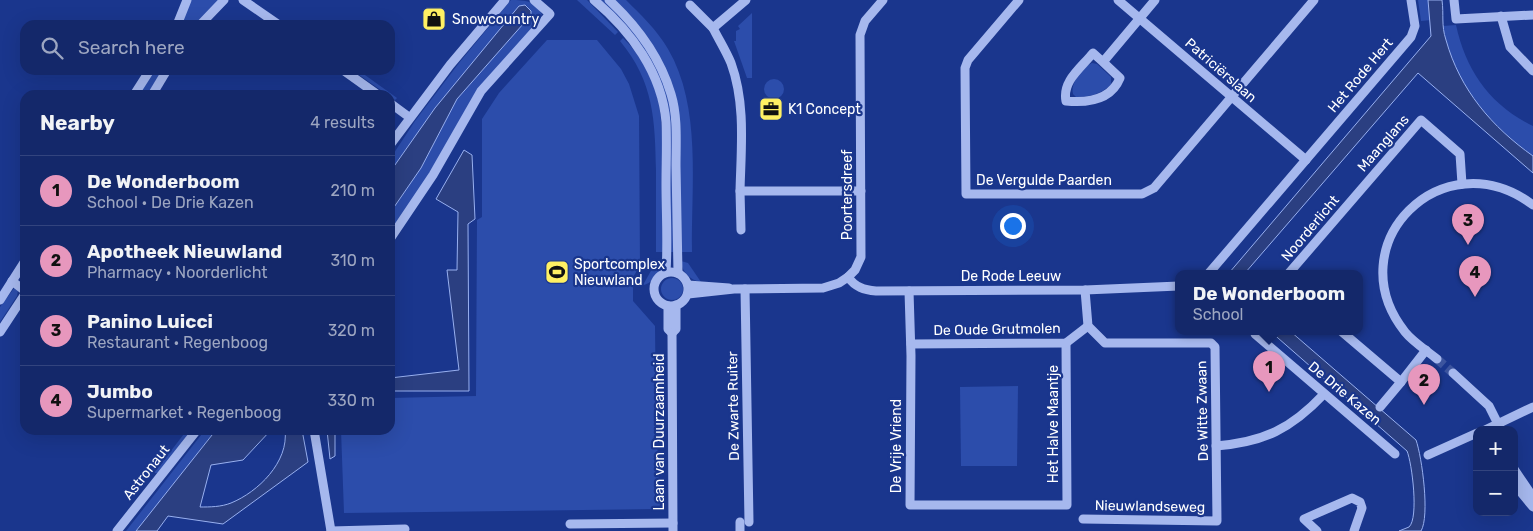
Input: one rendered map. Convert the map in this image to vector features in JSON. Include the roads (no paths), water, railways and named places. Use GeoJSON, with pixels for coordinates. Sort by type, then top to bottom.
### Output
{"type":"FeatureCollection","features":[{"type":"Feature","properties":{"kind":"street"},"geometry":{"type":"LineString","coordinates":[[179,20],[187,0]]}},
{"type":"Feature","properties":{"kind":"street"},"geometry":{"type":"LineString","coordinates":[[205,20],[224,0]]}},
{"type":"Feature","properties":{"kind":"street"},"geometry":{"type":"LineString","coordinates":[[243,0],[272,20]]}},
{"type":"Feature","properties":{"kind":"street"},"geometry":{"type":"LineString","coordinates":[[395,138],[409,117],[506,0]]}},
{"type":"Feature","properties":{"kind":"street"},"geometry":{"type":"LineString","coordinates":[[395,231],[433,175],[481,91],[550,14],[534,0]]}},
{"type":"Feature","properties":{"kind":"street"},"geometry":{"type":"LineString","coordinates":[[594,0],[621,26],[638,48],[652,72],[662,100],[666,132],[666,272]]}},
{"type":"Feature","properties":{"kind":"street"},"geometry":{"type":"LineString","coordinates":[[609,0],[622,12],[650,48],[661,67],[672,96],[676,126],[678,273]]}},
{"type":"Feature","properties":{"kind":"street"},"geometry":{"type":"LineString","coordinates":[[713,28],[746,0]]}},
{"type":"Feature","properties":{"kind":"street","name":"Poortersdreef"},"geometry":{"type":"LineString","coordinates":[[848,277],[855,270],[861,257],[860,35],[865,21],[883,0]]}},
{"type":"Feature","properties":{"kind":"street","name":"De Vergulde Paarden"},"geometry":{"type":"LineString","coordinates":[[1019,0],[968,60],[965,68],[966,194],[1142,194],[1154,188],[1232,97]]}},
{"type":"Feature","properties":{"kind":"street","name":"Patriciërslaan"},"geometry":{"type":"LineString","coordinates":[[1118,0],[1306,160]]}},
{"type":"Feature","properties":{"kind":"street"},"geometry":{"type":"LineString","coordinates":[[1103,62],[1155,0]]}},
{"type":"Feature","properties":{"kind":"street"},"geometry":{"type":"LineString","coordinates":[[1232,97],[1314,0]]}},
{"type":"Feature","properties":{"kind":"street","name":"Het Rode Hert"},"geometry":{"type":"LineString","coordinates":[[1306,160],[1411,36],[1415,26],[1411,0]]}},
{"type":"Feature","properties":{"kind":"street"},"geometry":{"type":"LineString","coordinates":[[1454,0],[1456,19],[1533,15]]}},
{"type":"Feature","properties":{"kind":"street"},"geometry":{"type":"LineString","coordinates":[[690,4],[713,28],[730,63],[738,92],[742,124],[740,230]]}},
{"type":"Feature","properties":{"kind":"street"},"geometry":{"type":"LineString","coordinates":[[1500,16],[1510,46],[1533,71]]}},
{"type":"Feature","properties":{"kind":"street"},"geometry":{"type":"LineString","coordinates":[[1093,53],[1103,62],[1120,78],[1118,84],[1107,94],[1094,100],[1066,101],[1064,91],[1068,82],[1093,53]]}},
{"type":"Feature","properties":{"kind":"street"},"geometry":{"type":"LineString","coordinates":[[137,90],[147,75]]}},
{"type":"Feature","properties":{"kind":"street"},"geometry":{"type":"LineString","coordinates":[[155,90],[165,75]]}},
{"type":"Feature","properties":{"kind":"street"},"geometry":{"type":"LineString","coordinates":[[350,75],[371,90]]}},
{"type":"Feature","properties":{"kind":"street"},"geometry":{"type":"LineString","coordinates":[[395,107],[409,117]]}},
{"type":"Feature","properties":{"kind":"street","name":"Maanglans"},"geometry":{"type":"LineString","coordinates":[[1352,200],[1421,120],[1460,154],[1462,184]]}},
{"type":"Feature","properties":{"kind":"street"},"geometry":{"type":"LineString","coordinates":[[1212,270],[1306,160]]}},
{"type":"Feature","properties":{"kind":"street"},"geometry":{"type":"LineString","coordinates":[[1437,359],[1405,332],[1394,314],[1384,284],[1384,261],[1396,227],[1411,208],[1436,191],[1462,184],[1480,183],[1499,186],[1533,205]]}},
{"type":"Feature","properties":{"kind":"street"},"geometry":{"type":"LineString","coordinates":[[740,191],[861,191]]}},
{"type":"Feature","properties":{"kind":"street","name":"Noorderlicht"},"geometry":{"type":"LineString","coordinates":[[1292,270],[1352,200]]}},
{"type":"Feature","properties":{"kind":"street"},"geometry":{"type":"LineString","coordinates":[[0,300],[20,269]]}},
{"type":"Feature","properties":{"kind":"street"},"geometry":{"type":"LineString","coordinates":[[666,272],[678,273],[684,278],[688,289],[684,301],[672,306],[660,302],[654,290],[657,278],[666,272]]}},
{"type":"Feature","properties":{"kind":"street"},"geometry":{"type":"LineString","coordinates":[[688,289],[822,288],[839,283],[848,277]]}},
{"type":"Feature","properties":{"kind":"street","name":"De Rode Leeuw"},"geometry":{"type":"LineString","coordinates":[[848,277],[852,283],[864,290],[1085,290],[1175,286]]}},
{"type":"Feature","properties":{"kind":"street"},"geometry":{"type":"LineString","coordinates":[[12,281],[20,288]]}},
{"type":"Feature","properties":{"kind":"street","name":"De Zwarte Ruiter"},"geometry":{"type":"LineString","coordinates":[[743,525],[745,289]]}},
{"type":"Feature","properties":{"kind":"street"},"geometry":{"type":"LineString","coordinates":[[1084,329],[1085,290]]}},
{"type":"Feature","properties":{"kind":"street","name":"De Vrije Vriend"},"geometry":{"type":"LineString","coordinates":[[909,291],[911,344],[910,505],[1067,505]]}},
{"type":"Feature","properties":{"kind":"street"},"geometry":{"type":"LineString","coordinates":[[0,332],[20,301]]}},
{"type":"Feature","properties":{"kind":"street","name":"Laan van Duurzaamheid"},"geometry":{"type":"LineString","coordinates":[[672,306],[668,329],[672,334],[673,527]]}},
{"type":"Feature","properties":{"kind":"street","name":"De Oude Grutmolen"},"geometry":{"type":"LineString","coordinates":[[911,344],[1066,343],[1084,329]]}},
{"type":"Feature","properties":{"kind":"street","name":"De Witte Zwaan"},"geometry":{"type":"LineString","coordinates":[[1084,329],[1105,343],[1211,343],[1215,347],[1217,521]]}},
{"type":"Feature","properties":{"kind":"street","name":"De Drie Kazen"},"geometry":{"type":"LineString","coordinates":[[1256,335],[1395,454]]}},
{"type":"Feature","properties":{"kind":"street"},"geometry":{"type":"LineString","coordinates":[[1346,335],[1402,382]]}},
{"type":"Feature","properties":{"kind":"street","name":"Het Halve Maantje"},"geometry":{"type":"LineString","coordinates":[[1066,343],[1067,505]]}},
{"type":"Feature","properties":{"kind":"street"},"geometry":{"type":"LineString","coordinates":[[1380,407],[1426,350]]}},
{"type":"Feature","properties":{"kind":"street"},"geometry":{"type":"LineString","coordinates":[[1453,373],[1488,406],[1498,426]]}},
{"type":"Feature","properties":{"kind":"street"},"geometry":{"type":"LineString","coordinates":[[1216,446],[1246,443],[1275,434],[1293,423],[1324,394]]}},
{"type":"Feature","properties":{"kind":"street"},"geometry":{"type":"LineString","coordinates":[[1502,426],[1533,407]]}},
{"type":"Feature","properties":{"kind":"street","name":"Astronaut"},"geometry":{"type":"LineString","coordinates":[[117,531],[193,435]]}},
{"type":"Feature","properties":{"kind":"street"},"geometry":{"type":"LineString","coordinates":[[315,435],[331,531],[405,529]]}},
{"type":"Feature","properties":{"kind":"street"},"geometry":{"type":"LineString","coordinates":[[1428,455],[1473,435]]}},
{"type":"Feature","properties":{"kind":"street"},"geometry":{"type":"LineString","coordinates":[[1515,471],[1533,497]]}},
{"type":"Feature","properties":{"kind":"street"},"geometry":{"type":"LineString","coordinates":[[1518,489],[1533,507]]}},
{"type":"Feature","properties":{"kind":"street"},"geometry":{"type":"LineString","coordinates":[[1317,531],[1304,520],[1352,498],[1357,500],[1362,508],[1354,531]]}},
{"type":"Feature","properties":{"kind":"street","name":"Nieuwlandseweg"},"geometry":{"type":"LineString","coordinates":[[1083,519],[1217,521]]}},
{"type":"Feature","properties":{"kind":"street"},"geometry":{"type":"LineString","coordinates":[[570,524],[673,527]]}},
{"type":"Feature","properties":{"kind":"tunnel"},"geometry":{"type":"LineString","coordinates":[[1437,359],[1453,373]]}},
{"type":"Feature","properties":{"kind":"place","name":"Snowcountry"},"geometry":{"type":"Point","coordinates":[434,19]}},
{"type":"Feature","properties":{"kind":"place","name":"K1 Concept"},"geometry":{"type":"Point","coordinates":[771,109]}},
{"type":"Feature","properties":{"kind":"place","name":"Panino Luicci"},"geometry":{"type":"Point","coordinates":[1468,245]}},
{"type":"Feature","properties":{"kind":"place","name":"Sportcomplex Nieuwland"},"geometry":{"type":"Point","coordinates":[557,272]}},
{"type":"Feature","properties":{"kind":"place","name":"Jumbo"},"geometry":{"type":"Point","coordinates":[1475,297]}},
{"type":"Feature","properties":{"kind":"place","name":"De Wonderboom"},"geometry":{"type":"Point","coordinates":[1269,392]}},
{"type":"Feature","properties":{"kind":"place","name":"Apotheek Nieuwland"},"geometry":{"type":"Point","coordinates":[1424,405]}}]}
